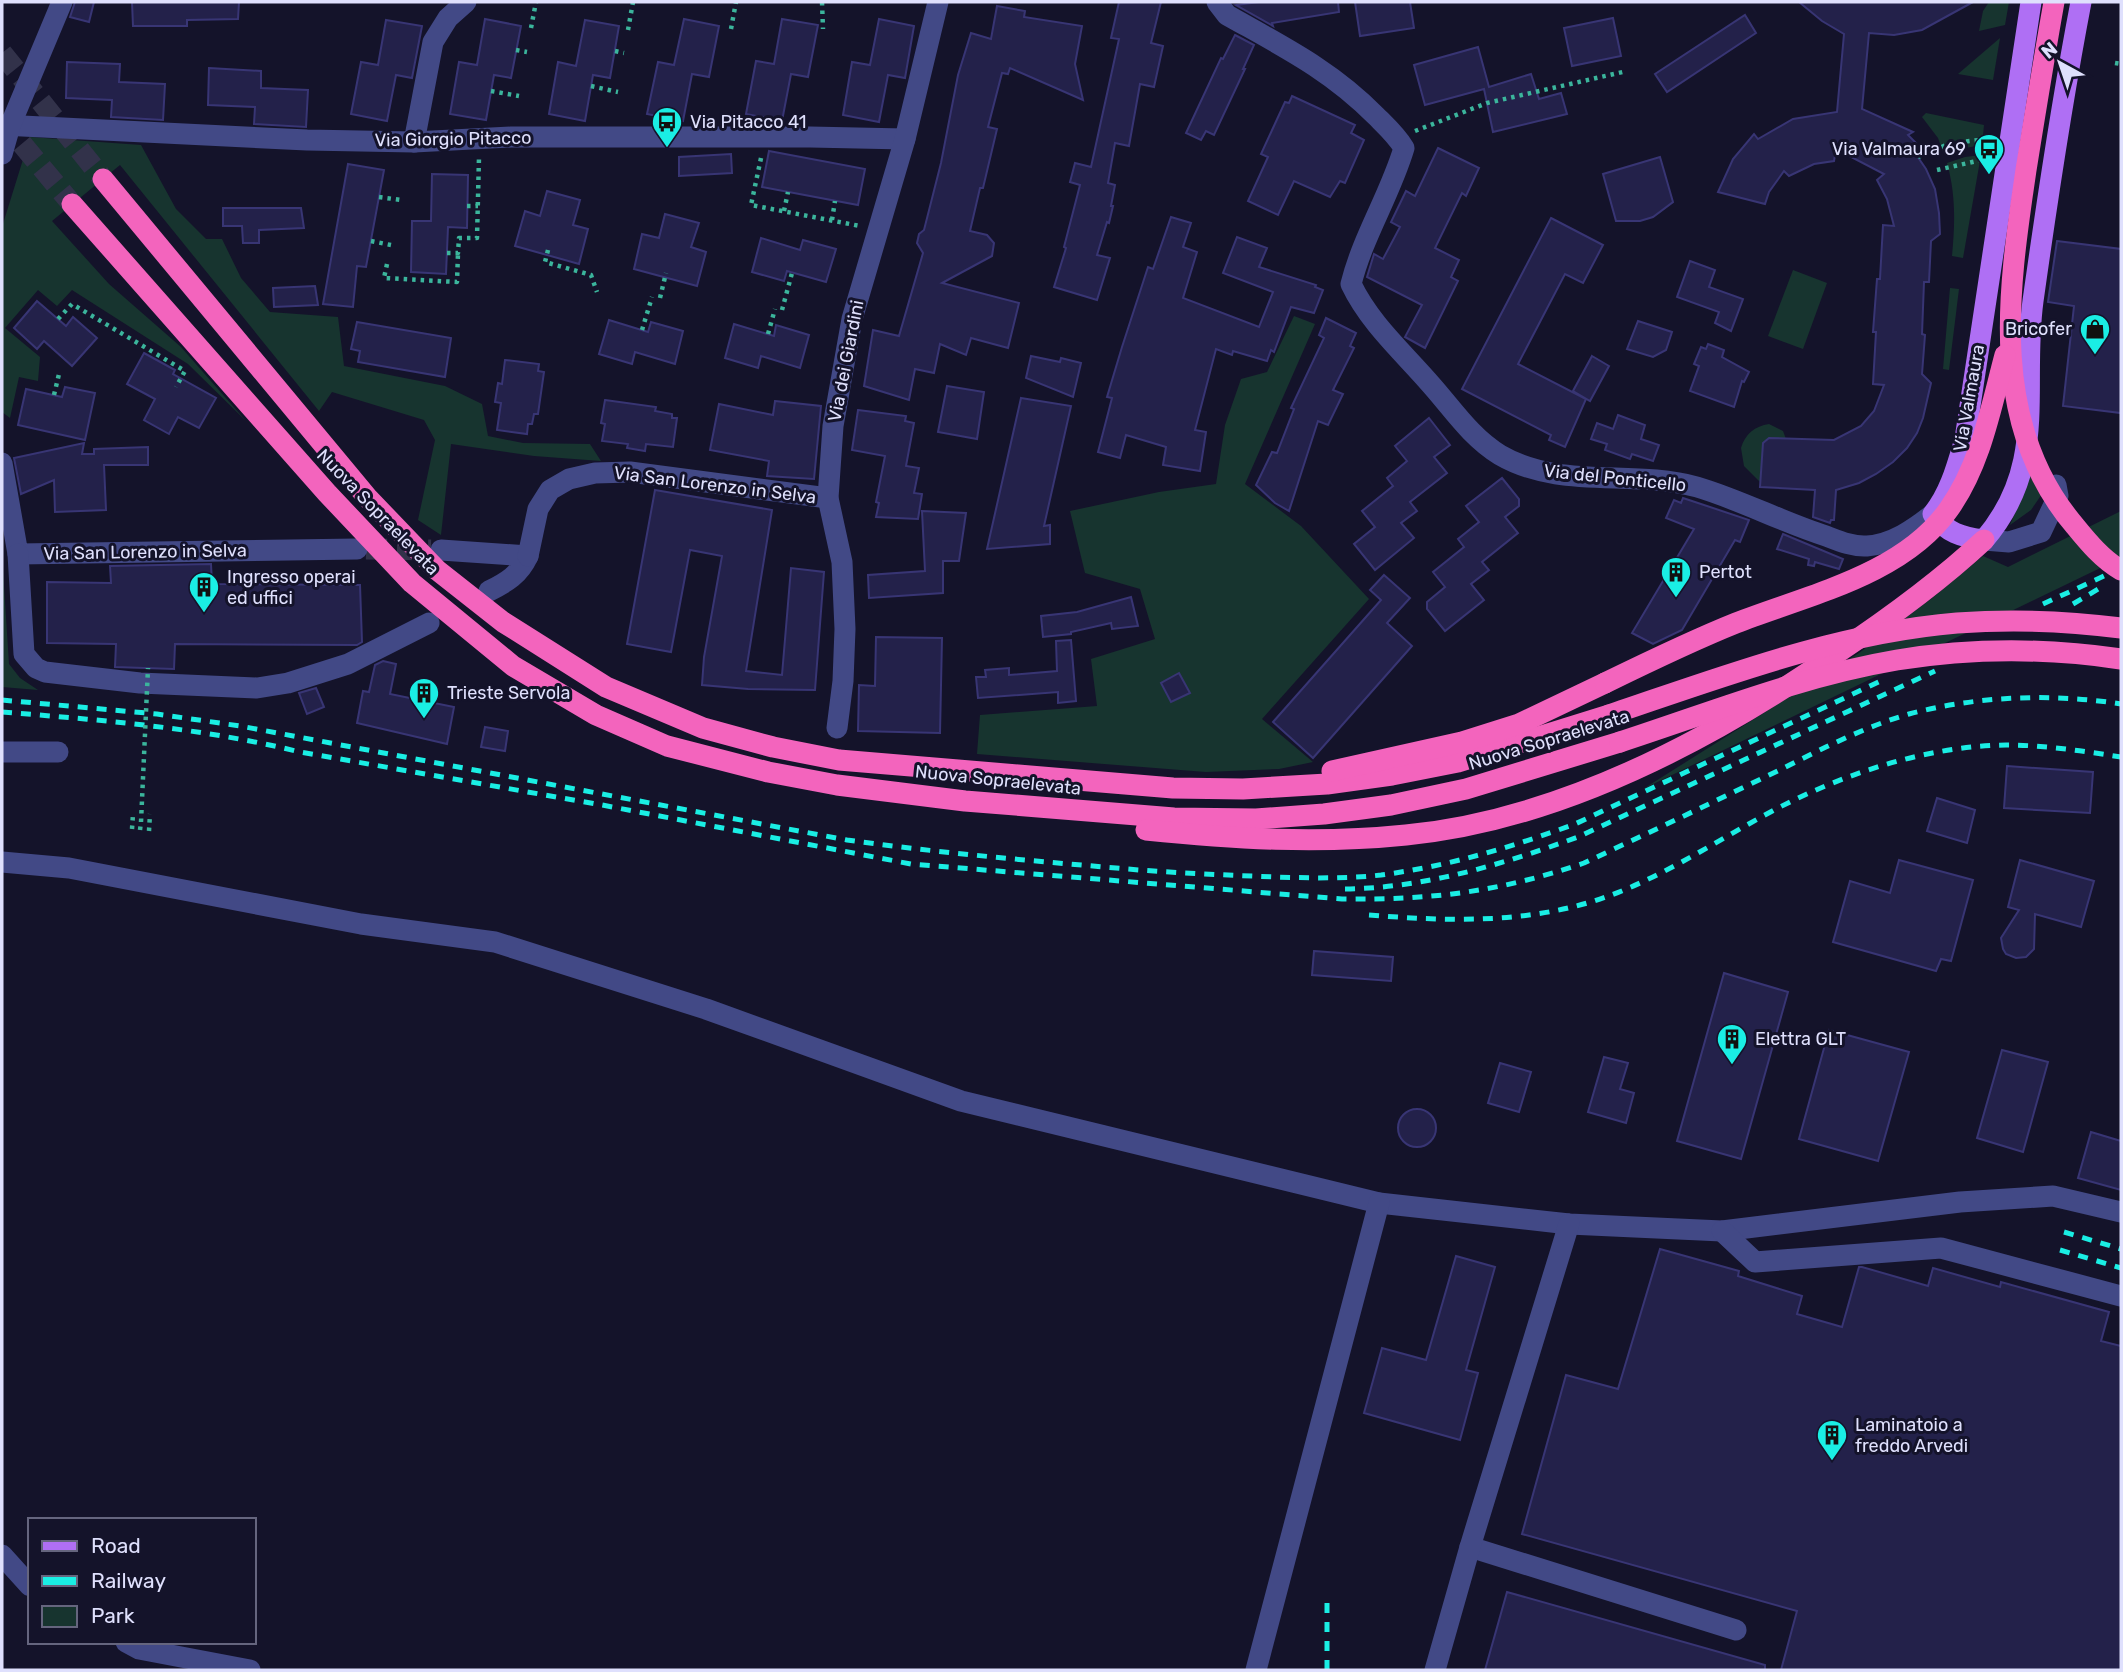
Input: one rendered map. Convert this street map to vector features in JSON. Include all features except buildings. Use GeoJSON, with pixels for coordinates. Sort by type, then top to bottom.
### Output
{"type":"FeatureCollection","features":[{"type":"Feature","properties":{"kind":"highway"},"geometry":{"type":"LineString","coordinates":[[2054,2],[2011,276],[2011,374],[2026,441],[2041,475],[2062,510],[2088,541],[2121,570]]}},
{"type":"Feature","properties":{"kind":"highway","name":"Nuova Sopraelevata"},"geometry":{"type":"LineString","coordinates":[[103,179],[368,497],[437,570],[503,622],[606,687],[702,728],[773,747],[839,760],[1173,788],[1244,789],[1327,784],[1458,762],[1812,650],[1887,633],[1957,623],[1991,622],[2079,623],[2121,628]]}},
{"type":"Feature","properties":{"kind":"highway","name":"Nuova Sopraelevata"},"geometry":{"type":"LineString","coordinates":[[72,204],[327,493],[412,583],[513,666],[596,715],[667,746],[768,772],[965,801],[1174,818],[1256,819],[1324,814],[1391,805],[1466,789],[1620,742],[1750,698],[1822,677],[1896,660],[1951,653],[2011,651],[2075,652],[2121,659]]}},
{"type":"Feature","properties":{"kind":"highway"},"geometry":{"type":"LineString","coordinates":[[1244,789],[1462,742],[1519,724],[1691,641],[1868,574],[1933,529],[1950,508],[1975,462],[2009,339]]}},
{"type":"Feature","properties":{"kind":"highway"},"geometry":{"type":"LineString","coordinates":[[965,801],[1055,820],[1241,839],[1338,840],[1408,835],[1483,822],[1548,804],[1633,770],[1727,724],[1861,637],[1941,578],[1984,540]]}},
{"type":"Feature","properties":{"kind":"main road","name":"Via Valmaura"},"geometry":{"type":"LineString","coordinates":[[1933,514],[1950,486],[1965,439],[2014,100],[2031,2]]}},
{"type":"Feature","properties":{"kind":"main road"},"geometry":{"type":"LineString","coordinates":[[1933,514],[1942,527],[1955,534],[1984,540],[2000,522],[2010,502],[2026,456],[2032,305],[2081,2]]}},
{"type":"Feature","properties":{"kind":"street"},"geometry":{"type":"LineString","coordinates":[[2,153],[6,126],[62,2]]}},
{"type":"Feature","properties":{"kind":"street"},"geometry":{"type":"LineString","coordinates":[[414,142],[433,42],[448,18],[466,2]]}},
{"type":"Feature","properties":{"kind":"street","name":"Via dei Giardini"},"geometry":{"type":"LineString","coordinates":[[837,728],[843,681],[845,629],[842,562],[828,498],[833,426],[844,352],[905,139],[938,2]]}},
{"type":"Feature","properties":{"kind":"street"},"geometry":{"type":"LineString","coordinates":[[1217,2],[1227,15],[1329,74],[1364,103],[1398,139]]}},
{"type":"Feature","properties":{"kind":"street"},"geometry":{"type":"LineString","coordinates":[[2014,100],[2028,116],[2040,118],[2063,107]]}},
{"type":"Feature","properties":{"kind":"street","name":"Via Giorgio Pitacco"},"geometry":{"type":"LineString","coordinates":[[6,126],[307,140],[414,142],[765,137],[905,139]]}},
{"type":"Feature","properties":{"kind":"street","name":"Via del Ponticello"},"geometry":{"type":"LineString","coordinates":[[1398,139],[1404,148],[1396,176],[1356,261],[1351,284],[1359,301],[1381,329],[1470,432],[1498,454],[1521,465],[1554,475],[1661,479],[1696,487],[1742,502],[1799,527],[1848,544],[1867,546],[1888,541],[1911,531],[1933,514]]}},
{"type":"Feature","properties":{"kind":"street"},"geometry":{"type":"LineString","coordinates":[[1984,540],[2009,542],[2031,537],[2041,532],[2051,514],[2058,496],[2056,481],[2029,432]]}},
{"type":"Feature","properties":{"kind":"street","name":"Via San Lorenzo in Selva"},"geometry":{"type":"LineString","coordinates":[[2,463],[18,554],[24,654],[27,661],[45,672],[140,683],[257,688],[288,683],[348,664],[429,623]]}},
{"type":"Feature","properties":{"kind":"street","name":"Via San Lorenzo in Selva"},"geometry":{"type":"LineString","coordinates":[[489,592],[521,571],[528,556],[538,509],[550,490],[569,479],[595,473],[631,471],[828,498]]}},
{"type":"Feature","properties":{"kind":"street","name":"Via San Lorenzo in Selva"},"geometry":{"type":"LineString","coordinates":[[18,554],[357,549]]}},
{"type":"Feature","properties":{"kind":"street"},"geometry":{"type":"LineString","coordinates":[[441,550],[528,556]]}},
{"type":"Feature","properties":{"kind":"street"},"geometry":{"type":"LineString","coordinates":[[2,752],[58,752]]}},
{"type":"Feature","properties":{"kind":"street"},"geometry":{"type":"LineString","coordinates":[[2,862],[69,869],[361,924],[495,942],[706,1010],[961,1101],[1379,1203],[1569,1224],[1722,1231],[1961,1202],[2053,1196],[2121,1212]]}},
{"type":"Feature","properties":{"kind":"street"},"geometry":{"type":"LineString","coordinates":[[1255,1670],[1379,1203]]}},
{"type":"Feature","properties":{"kind":"street"},"geometry":{"type":"LineString","coordinates":[[1436,1670],[1470,1547],[1569,1224]]}},
{"type":"Feature","properties":{"kind":"street"},"geometry":{"type":"LineString","coordinates":[[1722,1231],[1755,1262],[1941,1248],[2121,1296]]}},
{"type":"Feature","properties":{"kind":"street"},"geometry":{"type":"LineString","coordinates":[[1470,1547],[1736,1630]]}},
{"type":"Feature","properties":{"kind":"street"},"geometry":{"type":"LineString","coordinates":[[2,1555],[28,1584]]}},
{"type":"Feature","properties":{"kind":"street"},"geometry":{"type":"LineString","coordinates":[[130,1644],[139,1649],[250,1670]]}},
{"type":"Feature","properties":{"kind":"path"},"geometry":{"type":"LineString","coordinates":[[531,28],[536,2]]}},
{"type":"Feature","properties":{"kind":"path"},"geometry":{"type":"LineString","coordinates":[[628,30],[633,2]]}},
{"type":"Feature","properties":{"kind":"path"},"geometry":{"type":"LineString","coordinates":[[731,29],[736,2]]}},
{"type":"Feature","properties":{"kind":"path"},"geometry":{"type":"LineString","coordinates":[[822,2],[823,29]]}},
{"type":"Feature","properties":{"kind":"path"},"geometry":{"type":"LineString","coordinates":[[516,50],[527,52]]}},
{"type":"Feature","properties":{"kind":"path"},"geometry":{"type":"LineString","coordinates":[[615,51],[624,53]]}},
{"type":"Feature","properties":{"kind":"path"},"geometry":{"type":"LineString","coordinates":[[1398,139],[1488,103],[1627,71]]}},
{"type":"Feature","properties":{"kind":"path"},"geometry":{"type":"LineString","coordinates":[[591,86],[618,92]]}},
{"type":"Feature","properties":{"kind":"path"},"geometry":{"type":"LineString","coordinates":[[491,91],[519,96]]}},
{"type":"Feature","properties":{"kind":"path"},"geometry":{"type":"LineString","coordinates":[[765,137],[751,205],[878,229]]}},
{"type":"Feature","properties":{"kind":"path"},"geometry":{"type":"LineString","coordinates":[[387,264],[384,278],[457,282],[459,238],[477,238],[479,139]]}},
{"type":"Feature","properties":{"kind":"path"},"geometry":{"type":"LineString","coordinates":[[1918,157],[1951,143],[1989,139]]}},
{"type":"Feature","properties":{"kind":"path"},"geometry":{"type":"LineString","coordinates":[[1937,170],[1986,159]]}},
{"type":"Feature","properties":{"kind":"path"},"geometry":{"type":"LineString","coordinates":[[784,211],[788,192]]}},
{"type":"Feature","properties":{"kind":"path"},"geometry":{"type":"LineString","coordinates":[[379,197],[401,200]]}},
{"type":"Feature","properties":{"kind":"path"},"geometry":{"type":"LineString","coordinates":[[832,220],[835,201]]}},
{"type":"Feature","properties":{"kind":"path"},"geometry":{"type":"LineString","coordinates":[[467,206],[478,206]]}},
{"type":"Feature","properties":{"kind":"path"},"geometry":{"type":"LineString","coordinates":[[371,241],[391,246]]}},
{"type":"Feature","properties":{"kind":"path"},"geometry":{"type":"LineString","coordinates":[[548,250],[545,262],[591,275],[597,292]]}},
{"type":"Feature","properties":{"kind":"path"},"geometry":{"type":"LineString","coordinates":[[447,253],[458,253]]}},
{"type":"Feature","properties":{"kind":"path"},"geometry":{"type":"LineString","coordinates":[[660,298],[666,273]]}},
{"type":"Feature","properties":{"kind":"path"},"geometry":{"type":"LineString","coordinates":[[782,310],[792,273]]}},
{"type":"Feature","properties":{"kind":"path"},"geometry":{"type":"LineString","coordinates":[[642,330],[652,297]]}},
{"type":"Feature","properties":{"kind":"path"},"geometry":{"type":"LineString","coordinates":[[58,319],[72,304],[185,371],[176,387]]}},
{"type":"Feature","properties":{"kind":"path"},"geometry":{"type":"LineString","coordinates":[[768,334],[775,309]]}},
{"type":"Feature","properties":{"kind":"path"},"geometry":{"type":"LineString","coordinates":[[54,395],[59,374]]}},
{"type":"Feature","properties":{"kind":"path"},"geometry":{"type":"LineString","coordinates":[[140,830],[148,668]]}},
{"type":"Feature","properties":{"kind":"path"},"geometry":{"type":"LineString","coordinates":[[132,830],[133,814]]}},
{"type":"Feature","properties":{"kind":"path"},"geometry":{"type":"LineString","coordinates":[[149,831],[150,814]]}},
{"type":"Feature","properties":{"kind":"green space"},"geometry":{"type":"Polygon","coordinates":[[[1989,2],[2009,2],[2005,25],[1979,31],[1983,11],[1989,2]]]}},
{"type":"Feature","properties":{"kind":"green space"},"geometry":{"type":"Polygon","coordinates":[[[2000,38],[1993,80],[1958,74],[2000,38]]]}},
{"type":"Feature","properties":{"kind":"green space"},"geometry":{"type":"Polygon","coordinates":[[[1926,113],[1984,125],[1982,145],[1943,152],[1938,138],[1922,117],[1926,113]]]}},
{"type":"Feature","properties":{"kind":"green space"},"geometry":{"type":"Polygon","coordinates":[[[30,137],[141,145],[176,209],[206,239],[222,239],[241,278],[270,312],[338,317],[344,366],[445,386],[482,404],[488,436],[523,443],[590,444],[601,461],[534,456],[451,444],[441,535],[418,520],[435,440],[424,420],[332,392],[319,411],[120,165],[52,221],[109,284],[181,347],[246,421],[188,364],[72,290],[57,306],[38,290],[5,328],[40,357],[38,381],[19,377],[10,418],[2,412],[2,227],[30,137]]]}},
{"type":"Feature","properties":{"kind":"green space"},"geometry":{"type":"Polygon","coordinates":[[[1981,155],[1963,258],[1952,256],[1954,209],[1947,163],[1981,155]]]}},
{"type":"Feature","properties":{"kind":"green space"},"geometry":{"type":"Polygon","coordinates":[[[1793,270],[1827,283],[1803,349],[1768,336],[1793,270]]]}},
{"type":"Feature","properties":{"kind":"green space"},"geometry":{"type":"Polygon","coordinates":[[[1950,288],[1959,289],[1949,370],[1943,369],[1950,288]]]}},
{"type":"Feature","properties":{"kind":"green space"},"geometry":{"type":"Polygon","coordinates":[[[1294,316],[1315,324],[1245,484],[1301,526],[1369,599],[1262,719],[1313,762],[1279,769],[1206,772],[977,754],[980,715],[1097,706],[1091,659],[1155,639],[1140,589],[1085,573],[1070,511],[1159,492],[1216,484],[1225,425],[1241,379],[1267,372],[1294,316]]]}},
{"type":"Feature","properties":{"kind":"green space"},"geometry":{"type":"Polygon","coordinates":[[[1769,424],[1783,431],[1786,439],[1769,438],[1763,443],[1760,482],[1744,466],[1741,448],[1751,432],[1769,424]]]}},
{"type":"Feature","properties":{"kind":"green space"},"geometry":{"type":"Polygon","coordinates":[[[2035,454],[2042,494],[2031,510],[2010,525],[2027,485],[2035,454]]]}},
{"type":"Feature","properties":{"kind":"green space"},"geometry":{"type":"Polygon","coordinates":[[[2121,511],[2121,558],[1643,789],[1859,653],[1983,556],[2008,567],[2121,511]]]}},
{"type":"Feature","properties":{"kind":"green space"},"geometry":{"type":"Polygon","coordinates":[[[2,555],[9,664],[20,678],[38,690],[2,687],[2,555]]]}},
{"type":"Feature","properties":{"kind":"tunnel"},"geometry":{"type":"LineString","coordinates":[[2,53],[103,179]]}},
{"type":"Feature","properties":{"kind":"tunnel"},"geometry":{"type":"LineString","coordinates":[[2,120],[72,204]]}},
{"type":"Feature","properties":{"kind":"tunnel"},"geometry":{"type":"LineString","coordinates":[[366,549],[431,550]]}},
{"type":"Feature","properties":{"kind":"railway"},"geometry":{"type":"LineString","coordinates":[[2043,604],[2104,576]]}},
{"type":"Feature","properties":{"kind":"railway"},"geometry":{"type":"LineString","coordinates":[[2073,604],[2100,588]]}},
{"type":"Feature","properties":{"kind":"railway"},"geometry":{"type":"LineString","coordinates":[[1345,889],[1405,884],[1464,873],[1578,837],[1935,671]]}},
{"type":"Feature","properties":{"kind":"railway"},"geometry":{"type":"LineString","coordinates":[[2,700],[157,714],[240,726],[847,840],[952,853],[1127,869],[1328,878],[1381,875],[1456,861],[1575,824],[1885,679]]}},
{"type":"Feature","properties":{"kind":"railway"},"geometry":{"type":"LineString","coordinates":[[2,712],[115,722],[227,737],[911,864],[1342,899],[1375,899],[1465,892],[1523,881],[1584,863],[1834,743],[1909,714],[1961,703],[2015,698],[2068,698],[2121,704]]}},
{"type":"Feature","properties":{"kind":"railway"},"geometry":{"type":"LineString","coordinates":[[1369,915],[1482,919],[1538,914],[1594,901],[1665,871],[1804,795],[1859,773],[1918,756],[1947,750],[2006,745],[2049,747],[2121,757]]}},
{"type":"Feature","properties":{"kind":"railway"},"geometry":{"type":"LineString","coordinates":[[2064,1232],[2121,1249]]}},
{"type":"Feature","properties":{"kind":"railway"},"geometry":{"type":"LineString","coordinates":[[2060,1250],[2121,1268]]}},
{"type":"Feature","properties":{"kind":"railway"},"geometry":{"type":"LineString","coordinates":[[1327,1601],[1327,1670]]}},
{"type":"Feature","properties":{"kind":"place","name":"Via Pitacco 41"},"geometry":{"type":"Point","coordinates":[667,149]}},
{"type":"Feature","properties":{"kind":"place","name":"Via Valmaura 69"},"geometry":{"type":"Point","coordinates":[1989,176]}},
{"type":"Feature","properties":{"kind":"place","name":"Bricofer"},"geometry":{"type":"Point","coordinates":[2095,356]}},
{"type":"Feature","properties":{"kind":"place","name":"Pertot"},"geometry":{"type":"Point","coordinates":[1676,599]}},
{"type":"Feature","properties":{"kind":"place","name":"Ingresso operai ed uffici"},"geometry":{"type":"Point","coordinates":[204,614]}},
{"type":"Feature","properties":{"kind":"place","name":"Trieste Servola"},"geometry":{"type":"Point","coordinates":[424,720]}},
{"type":"Feature","properties":{"kind":"place","name":"Elettra GLT"},"geometry":{"type":"Point","coordinates":[1732,1066]}},
{"type":"Feature","properties":{"kind":"place","name":"Laminatoio a freddo Arvedi"},"geometry":{"type":"Point","coordinates":[1832,1462]}}]}
